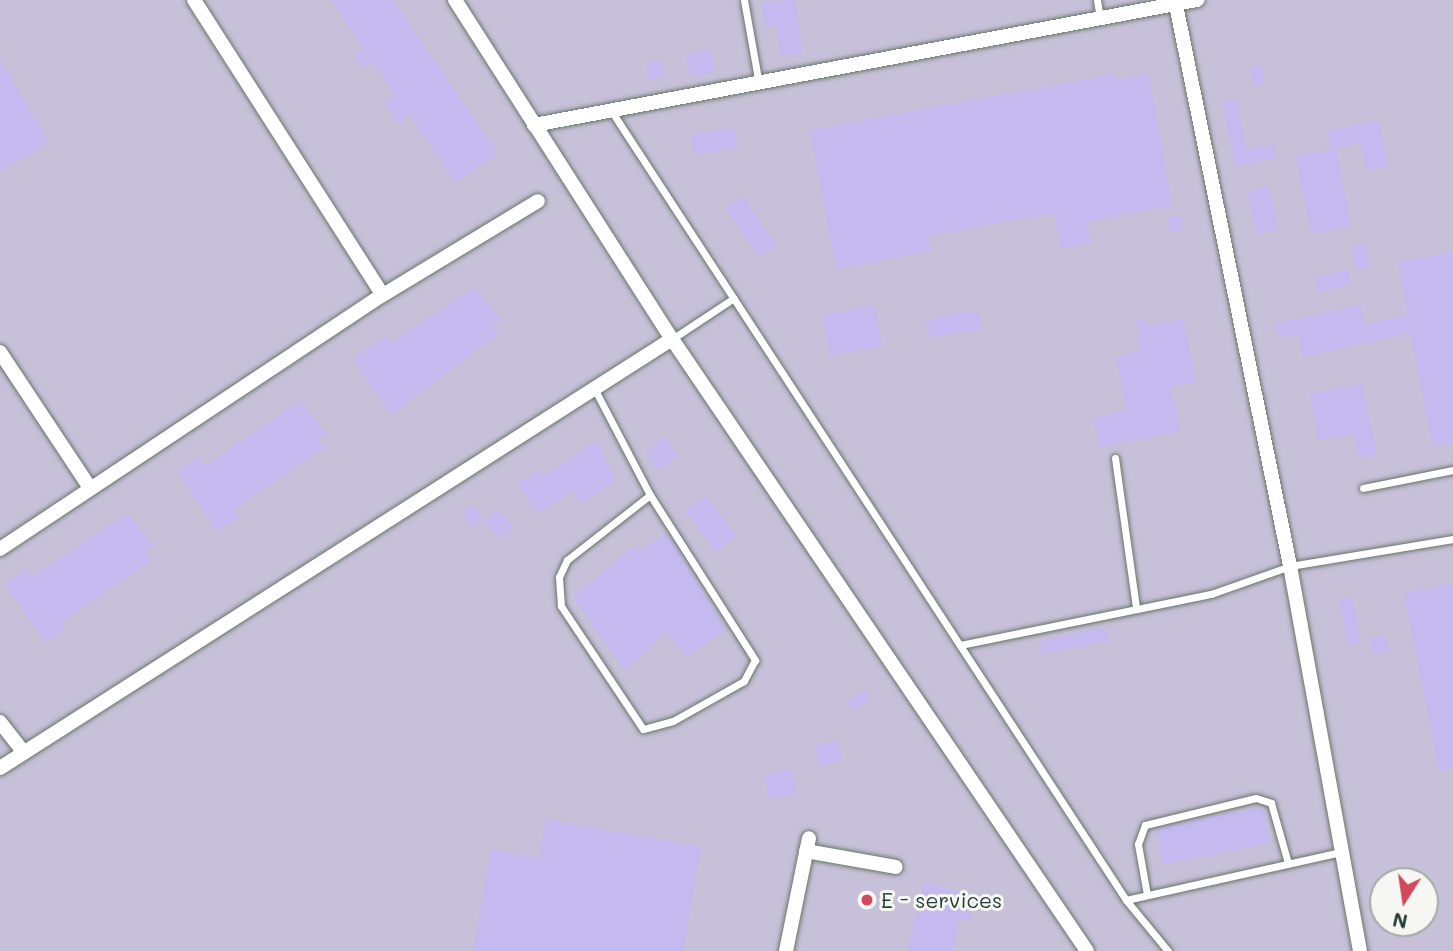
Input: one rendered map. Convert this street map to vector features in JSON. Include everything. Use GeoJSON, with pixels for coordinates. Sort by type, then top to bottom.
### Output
{"type":"FeatureCollection","features":[{"type":"Feature","properties":{"kind":"street"},"geometry":{"type":"LineString","coordinates":[[194,0],[383,295]]}},
{"type":"Feature","properties":{"kind":"street"},"geometry":{"type":"LineString","coordinates":[[455,0],[672,339],[1087,951]]}},
{"type":"Feature","properties":{"kind":"street"},"geometry":{"type":"LineString","coordinates":[[534,125],[759,85],[1175,2],[1197,0]]}},
{"type":"Feature","properties":{"kind":"street"},"geometry":{"type":"LineString","coordinates":[[1175,2],[1290,566],[1360,951]]}},
{"type":"Feature","properties":{"kind":"street"},"geometry":{"type":"LineString","coordinates":[[0,549],[383,295],[538,201]]}},
{"type":"Feature","properties":{"kind":"street"},"geometry":{"type":"LineString","coordinates":[[0,768],[672,339]]}},
{"type":"Feature","properties":{"kind":"street"},"geometry":{"type":"LineString","coordinates":[[0,352],[90,488]]}},
{"type":"Feature","properties":{"kind":"street"},"geometry":{"type":"LineString","coordinates":[[0,722],[23,753]]}},
{"type":"Feature","properties":{"kind":"street"},"geometry":{"type":"LineString","coordinates":[[786,951],[808,844],[896,867]]}},
{"type":"Feature","properties":{"kind":"lane"},"geometry":{"type":"LineString","coordinates":[[744,0],[759,85]]}},
{"type":"Feature","properties":{"kind":"lane"},"geometry":{"type":"LineString","coordinates":[[1097,0],[1100,19]]}},
{"type":"Feature","properties":{"kind":"lane"},"geometry":{"type":"LineString","coordinates":[[612,112],[1126,900],[1168,951]]}},
{"type":"Feature","properties":{"kind":"lane"},"geometry":{"type":"LineString","coordinates":[[672,339],[734,298]]}},
{"type":"Feature","properties":{"kind":"lane"},"geometry":{"type":"LineString","coordinates":[[593,388],[650,495],[755,660],[744,681],[673,721],[643,729],[561,606],[559,577],[567,559],[650,495]]}},
{"type":"Feature","properties":{"kind":"lane"},"geometry":{"type":"LineString","coordinates":[[1115,458],[1136,607]]}},
{"type":"Feature","properties":{"kind":"lane"},"geometry":{"type":"LineString","coordinates":[[1363,488],[1453,470]]}},
{"type":"Feature","properties":{"kind":"lane"},"geometry":{"type":"LineString","coordinates":[[960,645],[1136,607],[1211,594],[1290,566],[1453,539]]}},
{"type":"Feature","properties":{"kind":"lane"},"geometry":{"type":"LineString","coordinates":[[1147,895],[1138,844],[1145,825],[1256,798],[1271,803],[1288,863]]}},
{"type":"Feature","properties":{"kind":"lane"},"geometry":{"type":"LineString","coordinates":[[1126,900],[1340,852]]}},
{"type":"Feature","properties":{"kind":"shaded area"},"geometry":{"type":"Polygon","coordinates":[[[0,0],[1453,0],[1453,951],[0,951],[0,0]]]}},
{"type":"Feature","properties":{"kind":"building"},"geometry":{"type":"Polygon","coordinates":[[[331,0],[393,0],[498,154],[455,182],[410,115],[399,123],[384,103],[395,95],[373,62],[363,68],[355,56],[364,49],[331,0]]]}},
{"type":"Feature","properties":{"kind":"building"},"geometry":{"type":"Polygon","coordinates":[[[795,0],[803,53],[780,56],[777,26],[766,28],[761,1],[795,0]]]}},
{"type":"Feature","properties":{"kind":"building"},"geometry":{"type":"Polygon","coordinates":[[[710,49],[715,71],[691,77],[686,55],[710,49]]]}},
{"type":"Feature","properties":{"kind":"building"},"geometry":{"type":"Polygon","coordinates":[[[0,59],[49,143],[0,171],[0,59]]]}},
{"type":"Feature","properties":{"kind":"building"},"geometry":{"type":"Polygon","coordinates":[[[662,61],[664,78],[648,80],[646,63],[662,61]]]}},
{"type":"Feature","properties":{"kind":"building"},"geometry":{"type":"Polygon","coordinates":[[[1261,65],[1265,84],[1254,86],[1250,67],[1261,65]]]}},
{"type":"Feature","properties":{"kind":"building"},"geometry":{"type":"Polygon","coordinates":[[[1115,74],[1116,80],[1149,74],[1172,205],[1087,222],[1091,243],[1061,249],[1054,213],[928,236],[931,251],[836,269],[810,130],[1115,74]]]}},
{"type":"Feature","properties":{"kind":"building"},"geometry":{"type":"Polygon","coordinates":[[[1236,98],[1246,150],[1274,144],[1277,158],[1235,166],[1222,101],[1236,98]]]}},
{"type":"Feature","properties":{"kind":"building"},"geometry":{"type":"Polygon","coordinates":[[[1379,121],[1388,166],[1366,171],[1361,143],[1331,149],[1327,130],[1379,121]]]}},
{"type":"Feature","properties":{"kind":"building"},"geometry":{"type":"Polygon","coordinates":[[[734,128],[737,148],[694,155],[691,135],[734,128]]]}},
{"type":"Feature","properties":{"kind":"building"},"geometry":{"type":"Polygon","coordinates":[[[1336,148],[1351,226],[1311,233],[1296,156],[1336,148]]]}},
{"type":"Feature","properties":{"kind":"building"},"geometry":{"type":"Polygon","coordinates":[[[1269,187],[1278,229],[1256,234],[1247,192],[1269,187]]]}},
{"type":"Feature","properties":{"kind":"building"},"geometry":{"type":"Polygon","coordinates":[[[743,196],[776,245],[759,257],[726,208],[743,196]]]}},
{"type":"Feature","properties":{"kind":"building"},"geometry":{"type":"Polygon","coordinates":[[[1181,215],[1184,229],[1170,232],[1167,218],[1181,215]]]}},
{"type":"Feature","properties":{"kind":"building"},"geometry":{"type":"Polygon","coordinates":[[[1365,243],[1370,268],[1356,270],[1351,246],[1365,243]]]}},
{"type":"Feature","properties":{"kind":"building"},"geometry":{"type":"Polygon","coordinates":[[[1453,252],[1453,444],[1433,447],[1410,333],[1303,357],[1298,334],[1279,337],[1276,323],[1361,305],[1364,324],[1408,315],[1398,262],[1453,252]]]}},
{"type":"Feature","properties":{"kind":"building"},"geometry":{"type":"Polygon","coordinates":[[[1348,270],[1351,285],[1317,291],[1315,276],[1348,270]]]}},
{"type":"Feature","properties":{"kind":"building"},"geometry":{"type":"Polygon","coordinates":[[[475,287],[500,319],[492,324],[498,334],[391,415],[353,358],[386,336],[391,343],[475,287]]]}},
{"type":"Feature","properties":{"kind":"building"},"geometry":{"type":"Polygon","coordinates":[[[875,305],[882,346],[830,356],[823,314],[875,305]]]}},
{"type":"Feature","properties":{"kind":"building"},"geometry":{"type":"Polygon","coordinates":[[[960,312],[979,313],[983,329],[929,337],[925,322],[960,312]]]}},
{"type":"Feature","properties":{"kind":"building"},"geometry":{"type":"Polygon","coordinates":[[[1146,318],[1148,326],[1183,319],[1196,382],[1171,387],[1180,431],[1099,447],[1093,418],[1127,411],[1116,357],[1139,351],[1136,320],[1146,318]]]}},
{"type":"Feature","properties":{"kind":"building"},"geometry":{"type":"Polygon","coordinates":[[[1362,384],[1377,455],[1359,459],[1354,434],[1318,440],[1310,394],[1362,384]]]}},
{"type":"Feature","properties":{"kind":"building"},"geometry":{"type":"Polygon","coordinates":[[[300,401],[327,434],[318,439],[324,448],[234,509],[239,517],[217,531],[178,472],[199,458],[204,466],[300,401]]]}},
{"type":"Feature","properties":{"kind":"building"},"geometry":{"type":"Polygon","coordinates":[[[664,436],[678,456],[658,470],[646,453],[664,436]]]}},
{"type":"Feature","properties":{"kind":"building"},"geometry":{"type":"Polygon","coordinates":[[[596,441],[616,480],[581,504],[572,491],[538,514],[518,484],[540,469],[545,476],[596,441]]]}},
{"type":"Feature","properties":{"kind":"building"},"geometry":{"type":"Polygon","coordinates":[[[706,495],[736,536],[715,552],[685,510],[706,495]]]}},
{"type":"Feature","properties":{"kind":"building"},"geometry":{"type":"Polygon","coordinates":[[[474,506],[482,519],[471,526],[463,513],[474,506]]]}},
{"type":"Feature","properties":{"kind":"building"},"geometry":{"type":"Polygon","coordinates":[[[499,509],[514,528],[500,539],[485,520],[499,509]]]}},
{"type":"Feature","properties":{"kind":"building"},"geometry":{"type":"Polygon","coordinates":[[[128,513],[154,546],[146,551],[152,560],[61,623],[65,629],[45,642],[5,584],[26,570],[31,578],[128,513]]]}},
{"type":"Feature","properties":{"kind":"building"},"geometry":{"type":"Polygon","coordinates":[[[667,533],[726,630],[686,657],[667,631],[625,671],[573,597],[634,547],[638,552],[667,533]]]}},
{"type":"Feature","properties":{"kind":"building"},"geometry":{"type":"Polygon","coordinates":[[[1453,584],[1453,768],[1439,770],[1404,593],[1453,584]]]}},
{"type":"Feature","properties":{"kind":"building"},"geometry":{"type":"Polygon","coordinates":[[[1352,597],[1361,643],[1348,646],[1339,599],[1352,597]]]}},
{"type":"Feature","properties":{"kind":"building"},"geometry":{"type":"Polygon","coordinates":[[[1105,627],[1108,641],[1042,655],[1039,641],[1105,627]]]}},
{"type":"Feature","properties":{"kind":"building"},"geometry":{"type":"Polygon","coordinates":[[[1386,635],[1389,651],[1373,654],[1370,638],[1386,635]]]}},
{"type":"Feature","properties":{"kind":"building"},"geometry":{"type":"Polygon","coordinates":[[[865,690],[871,699],[854,711],[848,702],[865,690]]]}},
{"type":"Feature","properties":{"kind":"building"},"geometry":{"type":"Polygon","coordinates":[[[837,740],[842,760],[820,766],[815,746],[837,740]]]}},
{"type":"Feature","properties":{"kind":"building"},"geometry":{"type":"Polygon","coordinates":[[[792,769],[797,794],[769,799],[765,774],[792,769]]]}},
{"type":"Feature","properties":{"kind":"building"},"geometry":{"type":"Polygon","coordinates":[[[1263,807],[1270,843],[1163,864],[1156,828],[1263,807]]]}},
{"type":"Feature","properties":{"kind":"building"},"geometry":{"type":"Polygon","coordinates":[[[546,819],[701,847],[683,951],[473,951],[491,849],[539,858],[546,819]]]}},
{"type":"Feature","properties":{"kind":"building"},"geometry":{"type":"Polygon","coordinates":[[[924,881],[975,897],[970,920],[959,918],[953,951],[907,951],[924,881]]]}},
{"type":"Feature","properties":{"kind":"place","name":"E - services"},"geometry":{"type":"Point","coordinates":[867,900]}}]}
